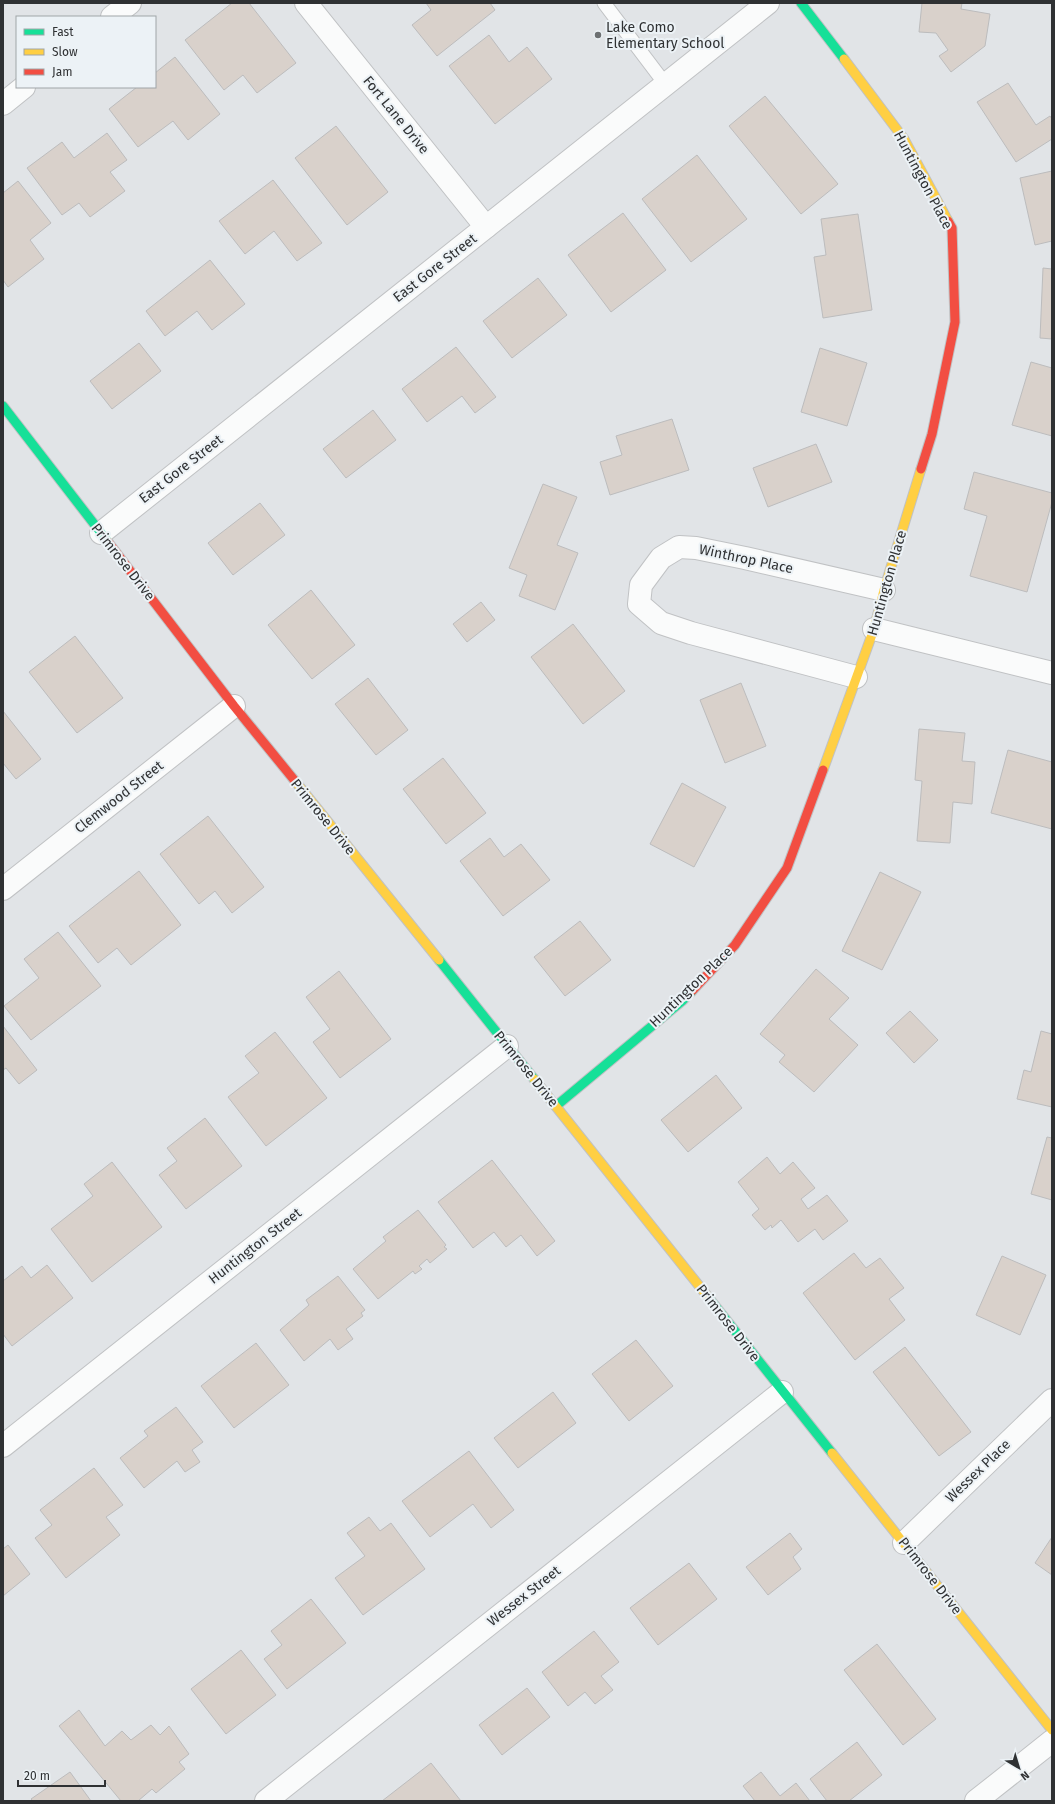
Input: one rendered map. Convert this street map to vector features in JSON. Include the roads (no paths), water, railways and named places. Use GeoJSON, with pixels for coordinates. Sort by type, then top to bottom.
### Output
{"type":"FeatureCollection","features":[{"type":"Feature","properties":{"kind":"street"},"geometry":{"type":"LineString","coordinates":[[113,16],[130,3]]}},
{"type":"Feature","properties":{"kind":"street","name":"Fort Lane Drive"},"geometry":{"type":"LineString","coordinates":[[306,3],[486,227]]}},
{"type":"Feature","properties":{"kind":"street","name":"East Gore Street"},"geometry":{"type":"LineString","coordinates":[[101,533],[768,3]]}},
{"type":"Feature","properties":{"kind":"street","name":"Huntington Place"},"geometry":{"type":"LineString","coordinates":[[556,1106],[682,1001],[735,945],[787,868],[874,629],[884,590],[932,434],[955,322],[952,228],[904,139],[801,3]]}},
{"type":"Feature","properties":{"kind":"street"},"geometry":{"type":"LineString","coordinates":[[3,104],[23,88]]}},
{"type":"Feature","properties":{"kind":"street","name":"Primrose Drive"},"geometry":{"type":"LineString","coordinates":[[3,406],[234,706],[556,1106],[1052,1730]]}},
{"type":"Feature","properties":{"kind":"street","name":"Winthrop Place"},"geometry":{"type":"LineString","coordinates":[[856,677],[691,633],[661,623],[638,604],[641,585],[661,558],[679,547],[696,548],[745,558],[884,590]]}},
{"type":"Feature","properties":{"kind":"street"},"geometry":{"type":"LineString","coordinates":[[874,629],[1052,673]]}},
{"type":"Feature","properties":{"kind":"street","name":"Clemwood Street"},"geometry":{"type":"LineString","coordinates":[[3,889],[234,706]]}},
{"type":"Feature","properties":{"kind":"street","name":"Huntington Street"},"geometry":{"type":"LineString","coordinates":[[3,1446],[507,1046]]}},
{"type":"Feature","properties":{"kind":"street","name":"Wessex Street"},"geometry":{"type":"LineString","coordinates":[[266,1801],[782,1392]]}},
{"type":"Feature","properties":{"kind":"street","name":"Wessex Place"},"geometry":{"type":"LineString","coordinates":[[904,1543],[1052,1400]]}},
{"type":"Feature","properties":{"kind":"street"},"geometry":{"type":"LineString","coordinates":[[976,1801],[1052,1741]]}},
{"type":"Feature","properties":{"kind":"lane"},"geometry":{"type":"LineString","coordinates":[[604,3],[666,85]]}},
{"type":"Feature","properties":{"kind":"place","name":"Lake Como Elementary School"},"geometry":{"type":"Point","coordinates":[598,35]}}]}
